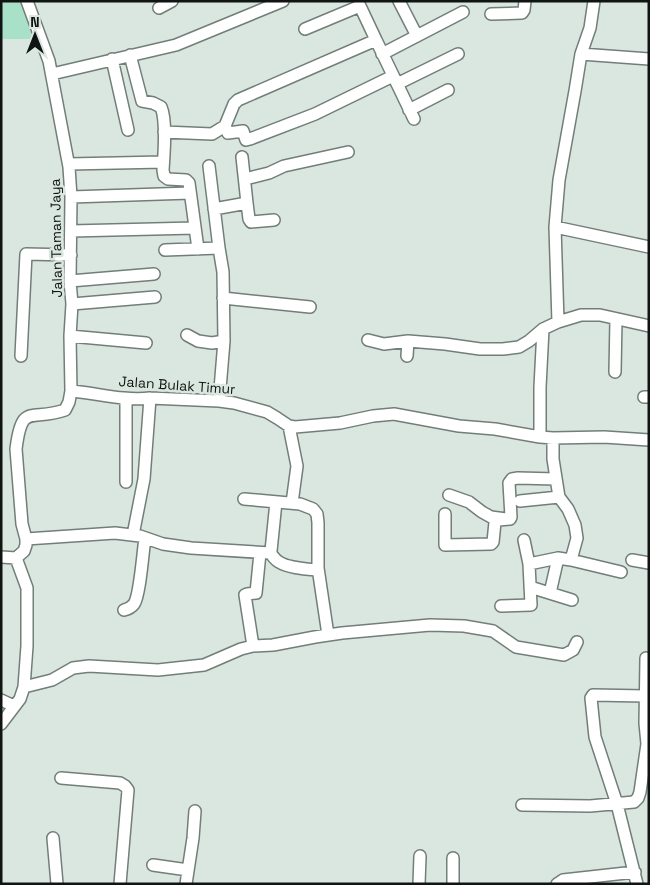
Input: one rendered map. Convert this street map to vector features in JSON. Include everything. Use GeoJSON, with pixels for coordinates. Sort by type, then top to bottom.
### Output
{"type":"FeatureCollection","features":[{"type":"Feature","properties":{"kind":"street","name":"Jalan Taman Jaya"},"geometry":{"type":"LineString","coordinates":[[27,1],[46,51],[52,74],[69,164],[72,197],[70,281],[72,304],[70,336],[71,391]]}},
{"type":"Feature","properties":{"kind":"street"},"geometry":{"type":"LineString","coordinates":[[159,8],[172,1]]}},
{"type":"Feature","properties":{"kind":"street"},"geometry":{"type":"LineString","coordinates":[[52,74],[176,44],[283,1]]}},
{"type":"Feature","properties":{"kind":"street"},"geometry":{"type":"LineString","coordinates":[[491,14],[522,13],[526,1]]}},
{"type":"Feature","properties":{"kind":"street"},"geometry":{"type":"LineString","coordinates":[[558,322],[555,227],[559,180],[581,54],[590,28],[594,1]]}},
{"type":"Feature","properties":{"kind":"street"},"geometry":{"type":"LineString","coordinates":[[401,2],[417,36]]}},
{"type":"Feature","properties":{"kind":"street"},"geometry":{"type":"LineString","coordinates":[[305,29],[359,4],[411,114],[448,90]]}},
{"type":"Feature","properties":{"kind":"street"},"geometry":{"type":"LineString","coordinates":[[382,54],[463,12]]}},
{"type":"Feature","properties":{"kind":"street"},"geometry":{"type":"LineString","coordinates":[[164,132],[212,134],[225,126],[234,104],[238,100],[376,40]]}},
{"type":"Feature","properties":{"kind":"street"},"geometry":{"type":"LineString","coordinates":[[225,126],[228,133],[243,131],[246,140],[250,139],[458,54]]}},
{"type":"Feature","properties":{"kind":"street"},"geometry":{"type":"LineString","coordinates":[[581,54],[649,59]]}},
{"type":"Feature","properties":{"kind":"street"},"geometry":{"type":"LineString","coordinates":[[130,55],[142,101],[154,103],[161,107],[163,112],[164,176],[168,179],[186,180],[189,183],[198,249]]}},
{"type":"Feature","properties":{"kind":"street"},"geometry":{"type":"LineString","coordinates":[[112,59],[128,130]]}},
{"type":"Feature","properties":{"kind":"street"},"geometry":{"type":"LineString","coordinates":[[245,179],[269,174],[284,166],[348,152]]}},
{"type":"Feature","properties":{"kind":"street"},"geometry":{"type":"LineString","coordinates":[[242,157],[249,219],[251,222],[274,220]]}},
{"type":"Feature","properties":{"kind":"street"},"geometry":{"type":"LineString","coordinates":[[69,164],[163,162]]}},
{"type":"Feature","properties":{"kind":"street"},"geometry":{"type":"LineString","coordinates":[[209,166],[223,272],[224,341],[219,401]]}},
{"type":"Feature","properties":{"kind":"street"},"geometry":{"type":"LineString","coordinates":[[72,197],[190,193]]}},
{"type":"Feature","properties":{"kind":"street"},"geometry":{"type":"LineString","coordinates":[[214,209],[248,203]]}},
{"type":"Feature","properties":{"kind":"street"},"geometry":{"type":"LineString","coordinates":[[555,227],[649,247]]}},
{"type":"Feature","properties":{"kind":"street"},"geometry":{"type":"LineString","coordinates":[[72,231],[195,228]]}},
{"type":"Feature","properties":{"kind":"street"},"geometry":{"type":"LineString","coordinates":[[165,250],[219,248]]}},
{"type":"Feature","properties":{"kind":"street"},"geometry":{"type":"LineString","coordinates":[[21,356],[26,254],[71,256]]}},
{"type":"Feature","properties":{"kind":"street"},"geometry":{"type":"LineString","coordinates":[[70,281],[154,274]]}},
{"type":"Feature","properties":{"kind":"street"},"geometry":{"type":"LineString","coordinates":[[72,304],[155,297]]}},
{"type":"Feature","properties":{"kind":"street"},"geometry":{"type":"LineString","coordinates":[[224,298],[310,307]]}},
{"type":"Feature","properties":{"kind":"street"},"geometry":{"type":"LineString","coordinates":[[368,340],[384,344],[408,341],[504,350],[519,347],[543,329],[581,315],[600,315],[649,326]]}},
{"type":"Feature","properties":{"kind":"street"},"geometry":{"type":"LineString","coordinates":[[615,372],[616,318]]}},
{"type":"Feature","properties":{"kind":"street"},"geometry":{"type":"LineString","coordinates":[[540,437],[543,329]]}},
{"type":"Feature","properties":{"kind":"street"},"geometry":{"type":"LineString","coordinates":[[187,335],[198,341],[224,341]]}},
{"type":"Feature","properties":{"kind":"street"},"geometry":{"type":"LineString","coordinates":[[70,336],[146,343]]}},
{"type":"Feature","properties":{"kind":"street"},"geometry":{"type":"LineString","coordinates":[[407,356],[408,341]]}},
{"type":"Feature","properties":{"kind":"street"},"geometry":{"type":"LineString","coordinates":[[1,557],[16,558],[24,551],[26,545],[22,524],[16,449],[23,420],[29,415],[56,413],[65,410],[71,391]]}},
{"type":"Feature","properties":{"kind":"street","name":"Jalan Bulak Timur"},"geometry":{"type":"LineString","coordinates":[[71,391],[126,399],[150,398],[234,403],[267,412],[289,426]]}},
{"type":"Feature","properties":{"kind":"street"},"geometry":{"type":"LineString","coordinates":[[124,610],[134,604],[137,597],[139,536],[150,398]]}},
{"type":"Feature","properties":{"kind":"street"},"geometry":{"type":"LineString","coordinates":[[126,399],[126,482]]}},
{"type":"Feature","properties":{"kind":"street"},"geometry":{"type":"LineString","coordinates":[[292,503],[297,466],[289,426],[340,423],[394,414],[441,423],[495,429],[540,437],[604,437],[649,440]]}},
{"type":"Feature","properties":{"kind":"street"},"geometry":{"type":"LineString","coordinates":[[552,438],[559,497],[568,509],[576,531],[577,538],[572,560]]}},
{"type":"Feature","properties":{"kind":"street"},"geometry":{"type":"LineString","coordinates":[[510,519],[509,483],[512,479],[556,479]]}},
{"type":"Feature","properties":{"kind":"street"},"geometry":{"type":"LineString","coordinates":[[449,494],[469,502],[491,517],[510,519]]}},
{"type":"Feature","properties":{"kind":"street"},"geometry":{"type":"LineString","coordinates":[[520,501],[559,497]]}},
{"type":"Feature","properties":{"kind":"street"},"geometry":{"type":"LineString","coordinates":[[244,499],[300,504],[313,508],[318,523],[318,570],[328,635]]}},
{"type":"Feature","properties":{"kind":"street"},"geometry":{"type":"LineString","coordinates":[[26,540],[115,532],[139,536],[163,544],[191,548],[265,553],[272,551],[276,502]]}},
{"type":"Feature","properties":{"kind":"street"},"geometry":{"type":"LineString","coordinates":[[445,514],[445,551],[491,544],[493,542],[495,522],[510,519]]}},
{"type":"Feature","properties":{"kind":"street"},"geometry":{"type":"LineString","coordinates":[[501,606],[530,606],[532,603],[529,564],[524,540]]}},
{"type":"Feature","properties":{"kind":"street"},"geometry":{"type":"LineString","coordinates":[[265,553],[284,564],[318,570]]}},
{"type":"Feature","properties":{"kind":"street"},"geometry":{"type":"LineString","coordinates":[[253,646],[245,595],[256,593],[265,553]]}},
{"type":"Feature","properties":{"kind":"street"},"geometry":{"type":"LineString","coordinates":[[1,724],[20,696],[27,646],[27,588],[16,558]]}},
{"type":"Feature","properties":{"kind":"street"},"geometry":{"type":"LineString","coordinates":[[550,593],[558,558]]}},
{"type":"Feature","properties":{"kind":"street"},"geometry":{"type":"LineString","coordinates":[[529,564],[558,558],[621,572]]}},
{"type":"Feature","properties":{"kind":"street"},"geometry":{"type":"LineString","coordinates":[[632,560],[649,563]]}},
{"type":"Feature","properties":{"kind":"street"},"geometry":{"type":"LineString","coordinates":[[530,587],[572,600]]}},
{"type":"Feature","properties":{"kind":"street"},"geometry":{"type":"LineString","coordinates":[[1,700],[20,696],[74,668],[89,666],[158,670],[204,666],[240,649],[328,635],[430,625],[452,625],[493,631],[516,647],[564,655],[573,650],[577,642]]}},
{"type":"Feature","properties":{"kind":"street"},"geometry":{"type":"LineString","coordinates":[[522,805],[590,806],[634,802],[638,798],[648,744],[645,723],[645,696],[648,655]]}},
{"type":"Feature","properties":{"kind":"street"},"geometry":{"type":"LineString","coordinates":[[638,884],[617,804],[595,737],[591,698],[593,695],[645,696]]}},
{"type":"Feature","properties":{"kind":"street"},"geometry":{"type":"LineString","coordinates":[[61,778],[120,783],[128,790],[120,884]]}},
{"type":"Feature","properties":{"kind":"street"},"geometry":{"type":"LineString","coordinates":[[186,884],[195,812]]}},
{"type":"Feature","properties":{"kind":"street"},"geometry":{"type":"LineString","coordinates":[[53,838],[57,884]]}},
{"type":"Feature","properties":{"kind":"street"},"geometry":{"type":"LineString","coordinates":[[419,884],[420,856]]}},
{"type":"Feature","properties":{"kind":"street"},"geometry":{"type":"LineString","coordinates":[[453,858],[453,884]]}},
{"type":"Feature","properties":{"kind":"street"},"geometry":{"type":"LineString","coordinates":[[152,865],[188,870]]}},
{"type":"Feature","properties":{"kind":"street"},"geometry":{"type":"LineString","coordinates":[[557,884],[563,880],[634,872]]}},
{"type":"Feature","properties":{"kind":"green space"},"geometry":{"type":"Polygon","coordinates":[[[1,1],[24,1],[32,39],[1,39],[1,1]]]}}]}
